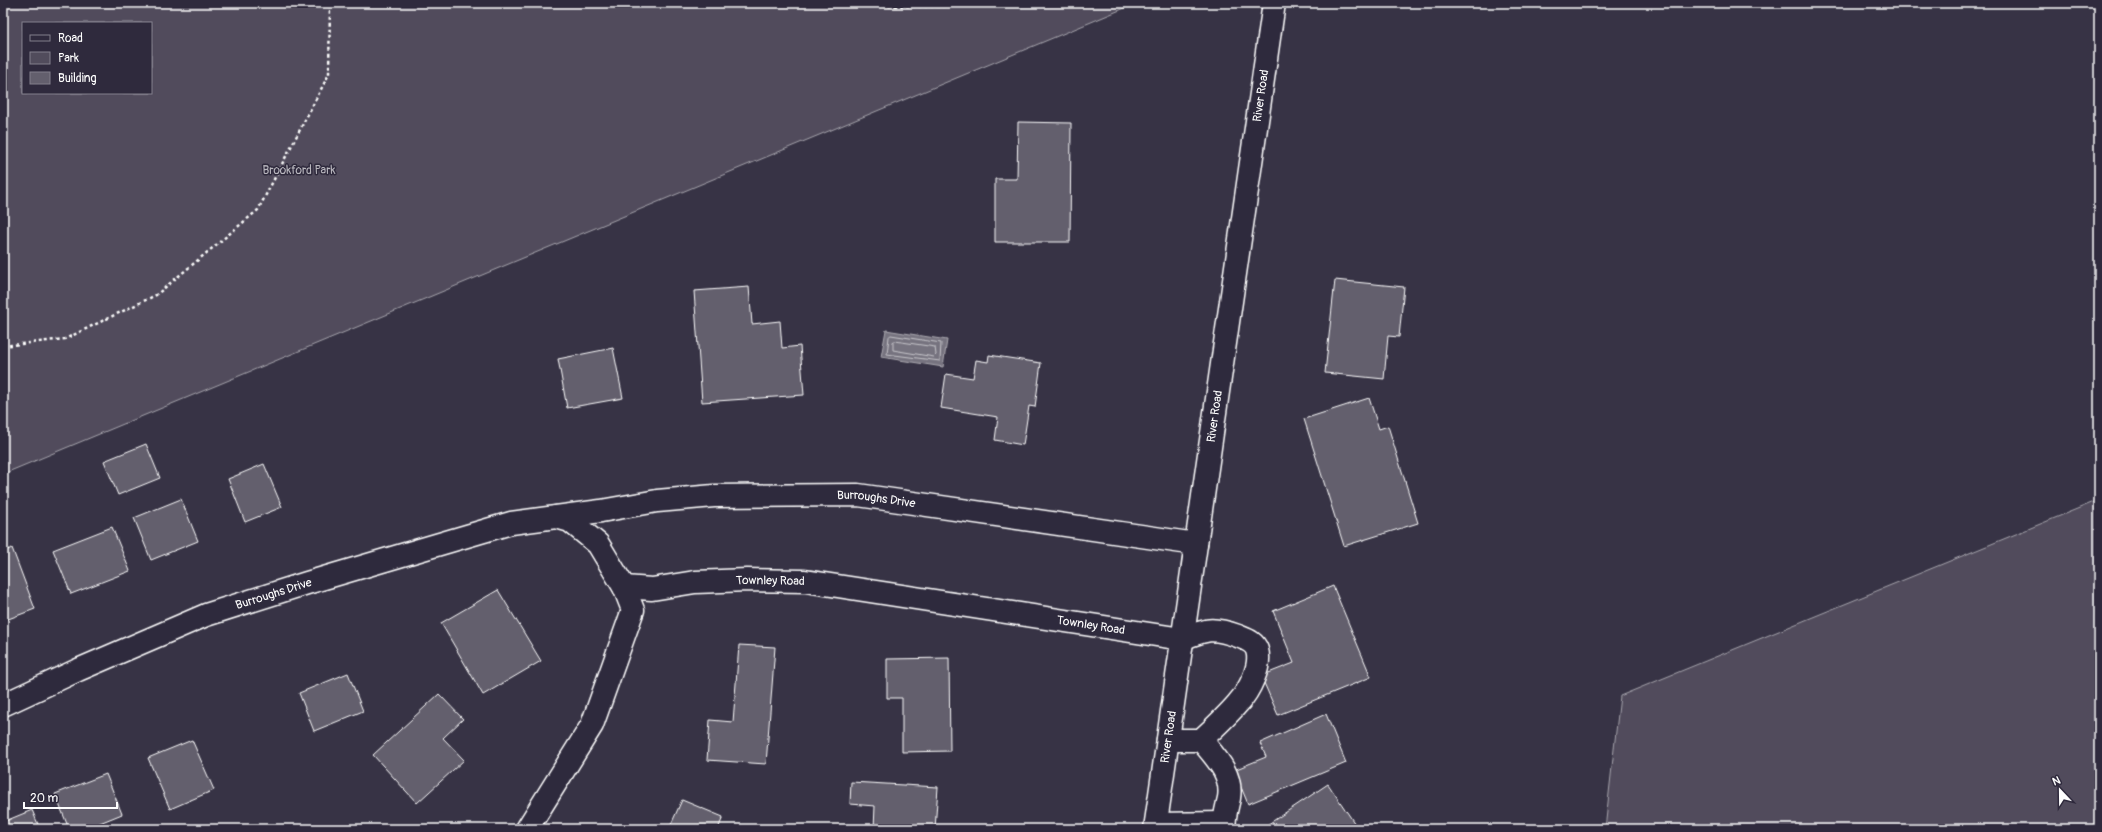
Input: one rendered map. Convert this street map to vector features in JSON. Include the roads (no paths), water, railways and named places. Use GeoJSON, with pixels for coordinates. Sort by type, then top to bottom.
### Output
{"type":"FeatureCollection","features":[{"type":"Feature","properties":{"kind":"street","name":"River Road"},"geometry":{"type":"LineString","coordinates":[[1155,826],[1274,3]]}},
{"type":"Feature","properties":{"kind":"street","name":"Burroughs Drive"},"geometry":{"type":"LineString","coordinates":[[3,704],[206,614],[308,582],[511,523],[657,501],[714,496],[858,495],[1196,544]]}},
{"type":"Feature","properties":{"kind":"street","name":"Burroughs Drive"},"geometry":{"type":"LineString","coordinates":[[556,517],[570,521],[598,544],[624,587]]}},
{"type":"Feature","properties":{"kind":"street","name":"Townley Road"},"geometry":{"type":"LineString","coordinates":[[624,587],[652,589],[695,582],[747,580],[805,581],[1182,639]]}},
{"type":"Feature","properties":{"kind":"street"},"geometry":{"type":"LineString","coordinates":[[527,829],[592,725],[633,610],[624,587]]}},
{"type":"Feature","properties":{"kind":"street"},"geometry":{"type":"LineString","coordinates":[[1168,740],[1201,740],[1239,703],[1249,688],[1256,670],[1257,650],[1248,640],[1220,630],[1211,629],[1182,639]]}},
{"type":"Feature","properties":{"kind":"street"},"geometry":{"type":"LineString","coordinates":[[1155,826],[1224,826],[1230,791],[1229,780],[1224,769],[1201,740]]}},
{"type":"Feature","properties":{"kind":"water"},"geometry":{"type":"Polygon","coordinates":[[[886,330],[947,340],[943,367],[881,357],[886,330]]]}},
{"type":"Feature","properties":{"kind":"park label","name":"Brookford Park"},"geometry":{"type":"Point","coordinates":[299,170]}}]}
